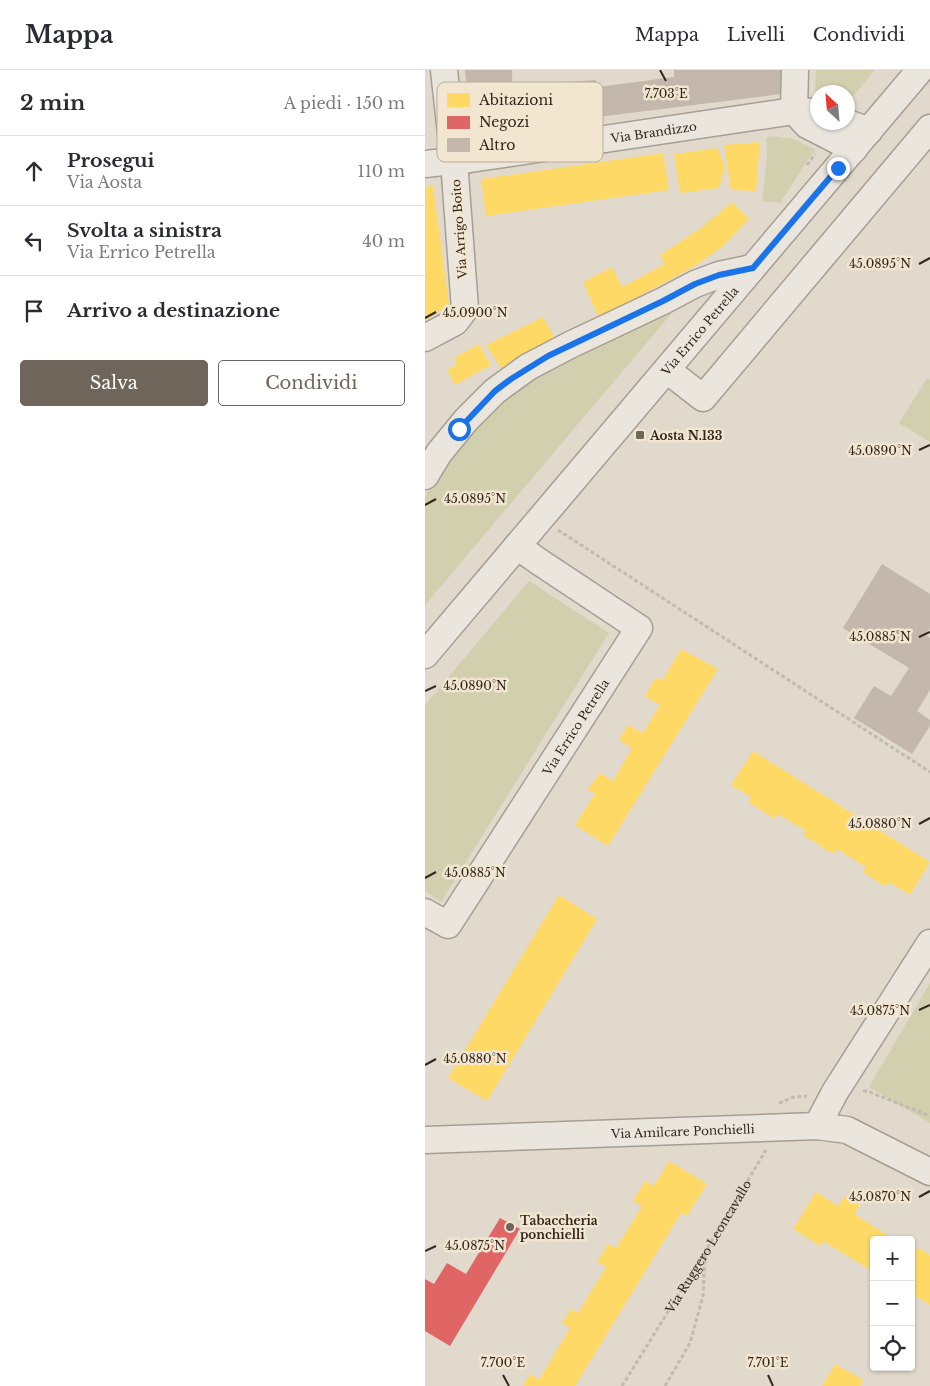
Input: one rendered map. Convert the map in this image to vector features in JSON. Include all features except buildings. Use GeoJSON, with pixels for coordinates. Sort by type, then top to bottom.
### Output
{"type":"FeatureCollection","features":[{"type":"Feature","properties":{"kind":"street"},"geometry":{"type":"LineString","coordinates":[[795,70],[806,111],[807,125],[856,134]]}},
{"type":"Feature","properties":{"kind":"street","name":"Via Errico Petrella"},"geometry":{"type":"LineString","coordinates":[[425,655],[753,268],[856,134],[920,70]]}},
{"type":"Feature","properties":{"kind":"street","name":"Via Brandizzo"},"geometry":{"type":"LineString","coordinates":[[603,140],[806,111]]}},
{"type":"Feature","properties":{"kind":"street"},"geometry":{"type":"LineString","coordinates":[[667,370],[703,398],[930,128]]}},
{"type":"Feature","properties":{"kind":"street","name":"Via Brandizzo"},"geometry":{"type":"LineString","coordinates":[[425,164],[444,162]]}},
{"type":"Feature","properties":{"kind":"street","name":"Via Arrigo Boito"},"geometry":{"type":"LineString","coordinates":[[425,338],[455,322],[465,308],[454,162]]}},
{"type":"Feature","properties":{"kind":"street"},"geometry":{"type":"LineString","coordinates":[[425,476],[439,453],[466,420],[495,391],[528,368],[570,345],[695,284],[719,275],[753,268]]}},
{"type":"Feature","properties":{"kind":"street","name":"Via Errico Petrella"},"geometry":{"type":"LineString","coordinates":[[425,912],[448,926],[639,628],[517,546]]}},
{"type":"Feature","properties":{"kind":"street"},"geometry":{"type":"LineString","coordinates":[[817,1126],[835,1092],[930,943]]}},
{"type":"Feature","properties":{"kind":"street","name":"Via Amilcare Ponchielli"},"geometry":{"type":"LineString","coordinates":[[425,1140],[780,1115],[817,1126],[847,1130],[930,1172]]}},
{"type":"Feature","properties":{"kind":"path"},"geometry":{"type":"LineString","coordinates":[[541,519],[930,772]]}},
{"type":"Feature","properties":{"kind":"path"},"geometry":{"type":"LineString","coordinates":[[867,1091],[930,1116]]}},
{"type":"Feature","properties":{"kind":"path","name":"Via Ruggero Leoncavallo"},"geometry":{"type":"LineString","coordinates":[[622,1386],[705,1252],[780,1115]]}},
{"type":"Feature","properties":{"kind":"path"},"geometry":{"type":"LineString","coordinates":[[665,1386],[690,1343],[703,1296],[705,1252]]}},
{"type":"Feature","properties":{"kind":"shaded area"},"geometry":{"type":"Polygon","coordinates":[[[816,70],[875,70],[855,94],[855,85],[815,85],[816,70]]]}},
{"type":"Feature","properties":{"kind":"shaded area"},"geometry":{"type":"Polygon","coordinates":[[[771,136],[793,139],[815,149],[780,203],[762,201],[767,157],[766,138],[771,136]]]}},
{"type":"Feature","properties":{"kind":"shaded area"},"geometry":{"type":"Polygon","coordinates":[[[667,311],[671,314],[425,605],[425,497],[434,479],[493,409],[544,368],[619,337],[667,311]]]}},
{"type":"Feature","properties":{"kind":"shaded area"},"geometry":{"type":"Polygon","coordinates":[[[927,378],[930,380],[930,442],[899,423],[927,378]]]}},
{"type":"Feature","properties":{"kind":"shaded area"},"geometry":{"type":"Polygon","coordinates":[[[529,581],[609,633],[441,902],[425,891],[425,705],[529,581]]]}},
{"type":"Feature","properties":{"kind":"shaded area"},"geometry":{"type":"Polygon","coordinates":[[[930,983],[930,1123],[869,1087],[930,983]]]}},
{"type":"Feature","properties":{"kind":"place","name":"Aosta N.133"},"geometry":{"type":"Point","coordinates":[640,435]}},
{"type":"Feature","properties":{"kind":"place","name":"Tabaccheria ponchielli"},"geometry":{"type":"Point","coordinates":[510,1227]}},
{"type":"Feature","properties":{"kind":"route"},"geometry":{"type":"LineString","coordinates":[[459,429],[495,391],[548,356],[695,284],[719,275],[753,268],[838,168]]}}]}
